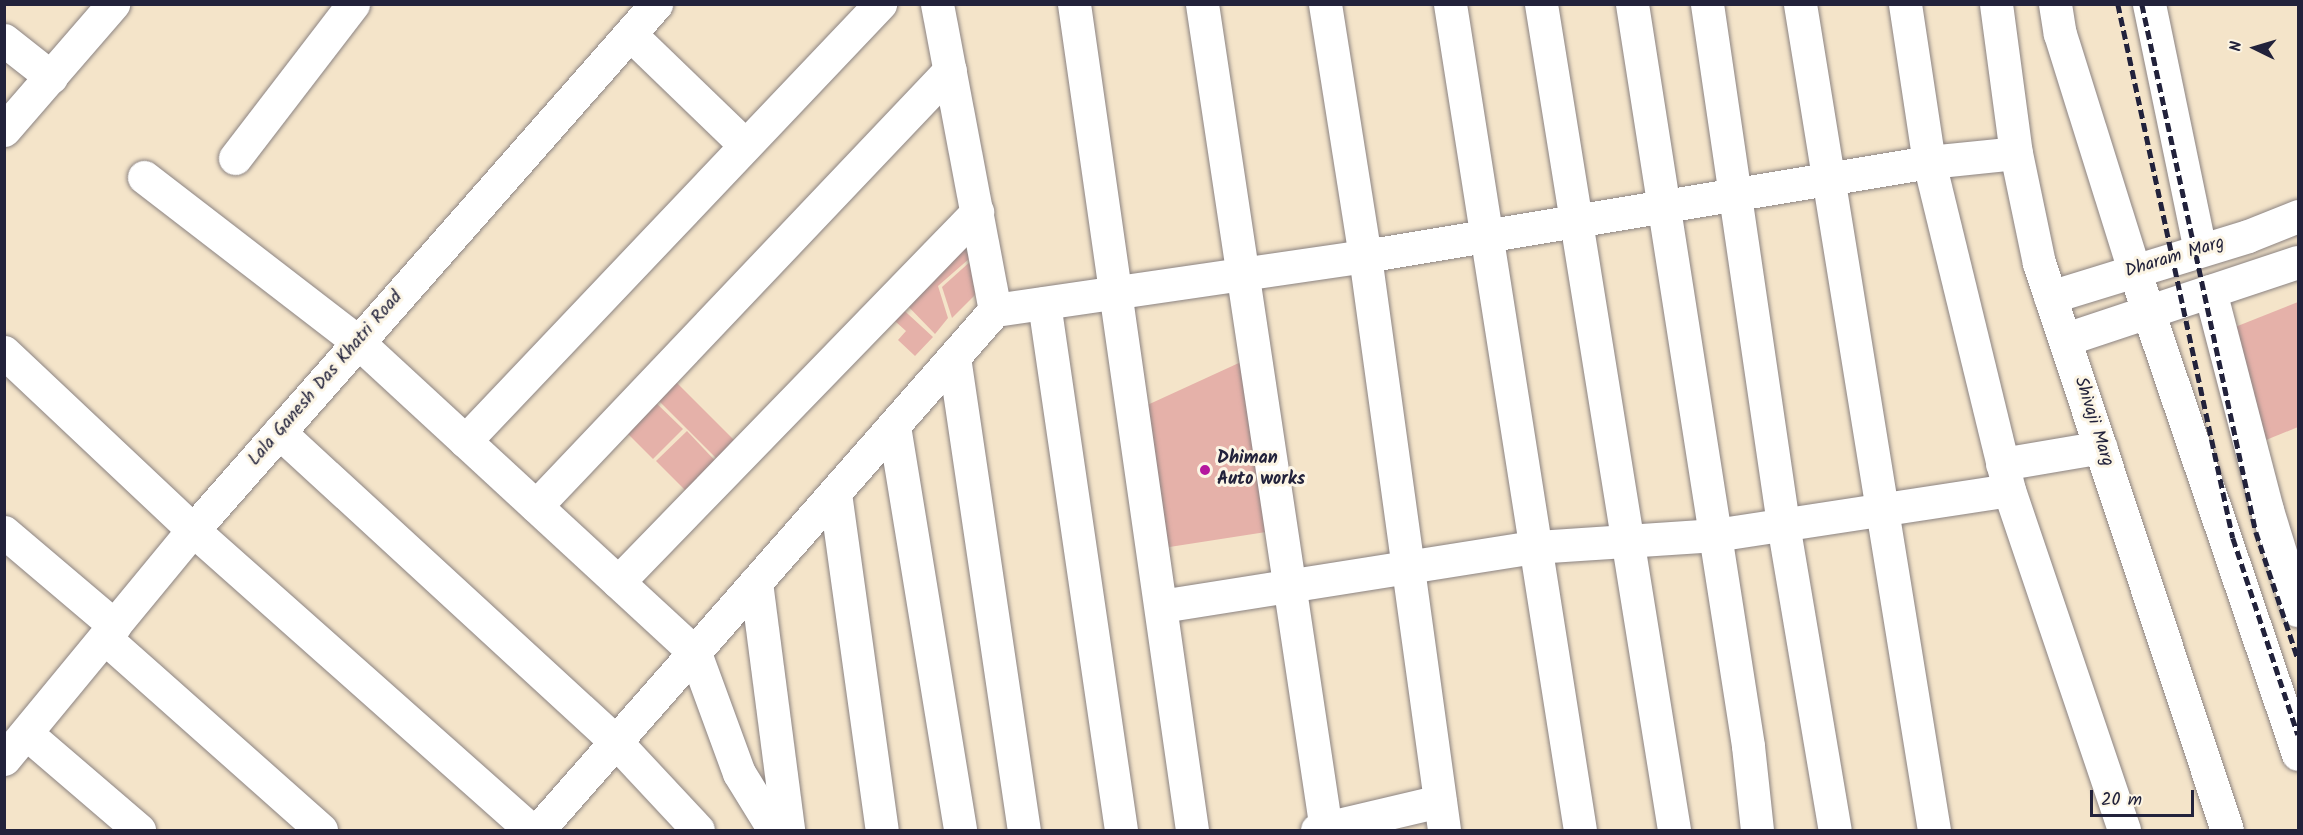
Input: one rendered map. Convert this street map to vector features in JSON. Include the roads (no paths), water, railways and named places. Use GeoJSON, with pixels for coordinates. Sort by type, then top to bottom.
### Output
{"type":"FeatureCollection","features":[{"type":"Feature","properties":{"kind":"street"},"geometry":{"type":"LineString","coordinates":[[4,130],[113,4]]}},
{"type":"Feature","properties":{"kind":"street"},"geometry":{"type":"LineString","coordinates":[[235,158],[353,4]]}},
{"type":"Feature","properties":{"kind":"street","name":"Lala Ganesh Das Khatri Road"},"geometry":{"type":"LineString","coordinates":[[4,759],[193,530],[656,4]]}},
{"type":"Feature","properties":{"kind":"street"},"geometry":{"type":"LineString","coordinates":[[465,441],[880,4]]}},
{"type":"Feature","properties":{"kind":"street"},"geometry":{"type":"LineString","coordinates":[[937,4],[995,310]]}},
{"type":"Feature","properties":{"kind":"street"},"geometry":{"type":"LineString","coordinates":[[1074,4],[1192,831]]}},
{"type":"Feature","properties":{"kind":"street"},"geometry":{"type":"LineString","coordinates":[[1202,4],[1244,274],[1323,830],[1442,816],[1365,256],[1324,4]]}},
{"type":"Feature","properties":{"kind":"street"},"geometry":{"type":"LineString","coordinates":[[1450,4],[1580,831]]}},
{"type":"Feature","properties":{"kind":"street"},"geometry":{"type":"LineString","coordinates":[[1541,4],[1574,222],[1628,538],[1674,831]]}},
{"type":"Feature","properties":{"kind":"street"},"geometry":{"type":"LineString","coordinates":[[1632,4],[1757,831]]}},
{"type":"Feature","properties":{"kind":"street"},"geometry":{"type":"LineString","coordinates":[[1707,4],[1737,194],[1783,524],[1834,831]]}},
{"type":"Feature","properties":{"kind":"street"},"geometry":{"type":"LineString","coordinates":[[1800,4],[1879,510],[1934,831]]}},
{"type":"Feature","properties":{"kind":"street"},"geometry":{"type":"LineString","coordinates":[[1905,4],[1929,162],[2006,477],[2124,831]]}},
{"type":"Feature","properties":{"kind":"street","name":"Shivaji Marg"},"geometry":{"type":"LineString","coordinates":[[1996,4],[2016,153],[2039,263],[2227,831]]}},
{"type":"Feature","properties":{"kind":"street"},"geometry":{"type":"LineString","coordinates":[[2055,4],[2060,34],[2134,270],[2298,754]]}},
{"type":"Feature","properties":{"kind":"street"},"geometry":{"type":"LineString","coordinates":[[2149,4],[2200,250]]}},
{"type":"Feature","properties":{"kind":"street"},"geometry":{"type":"LineString","coordinates":[[630,34],[745,146]]}},
{"type":"Feature","properties":{"kind":"street"},"geometry":{"type":"LineString","coordinates":[[4,40],[51,77]]}},
{"type":"Feature","properties":{"kind":"street"},"geometry":{"type":"LineString","coordinates":[[536,506],[951,70]]}},
{"type":"Feature","properties":{"kind":"street"},"geometry":{"type":"LineString","coordinates":[[4,352],[193,530],[542,829],[995,310],[1365,256],[1929,162],[2016,153]]}},
{"type":"Feature","properties":{"kind":"street"},"geometry":{"type":"LineString","coordinates":[[144,177],[358,342],[695,652],[739,773],[774,831]]}},
{"type":"Feature","properties":{"kind":"street"},"geometry":{"type":"LineString","coordinates":[[618,582],[977,212]]}},
{"type":"Feature","properties":{"kind":"street","name":"Dharam Marg"},"geometry":{"type":"LineString","coordinates":[[2050,297],[2200,250],[2298,216]]}},
{"type":"Feature","properties":{"kind":"street"},"geometry":{"type":"LineString","coordinates":[[2066,339],[2298,262]]}},
{"type":"Feature","properties":{"kind":"street"},"geometry":{"type":"LineString","coordinates":[[2210,291],[2267,510],[2298,610]]}},
{"type":"Feature","properties":{"kind":"street"},"geometry":{"type":"LineString","coordinates":[[1044,303],[1121,831]]}},
{"type":"Feature","properties":{"kind":"street"},"geometry":{"type":"LineString","coordinates":[[954,357],[1024,831]]}},
{"type":"Feature","properties":{"kind":"street"},"geometry":{"type":"LineString","coordinates":[[894,426],[960,831]]}},
{"type":"Feature","properties":{"kind":"street"},"geometry":{"type":"LineString","coordinates":[[279,432],[616,742],[698,831]]}},
{"type":"Feature","properties":{"kind":"street"},"geometry":{"type":"LineString","coordinates":[[1161,606],[1535,547],[1628,538],[1714,535],[1879,510],[2006,477],[2101,447]]}},
{"type":"Feature","properties":{"kind":"street"},"geometry":{"type":"LineString","coordinates":[[835,493],[882,831]]}},
{"type":"Feature","properties":{"kind":"street"},"geometry":{"type":"LineString","coordinates":[[7,539],[110,632],[321,831]]}},
{"type":"Feature","properties":{"kind":"street"},"geometry":{"type":"LineString","coordinates":[[756,582],[788,831]]}},
{"type":"Feature","properties":{"kind":"street"},"geometry":{"type":"LineString","coordinates":[[26,734],[139,831]]}},
{"type":"Feature","properties":{"kind":"railway"},"geometry":{"type":"LineString","coordinates":[[2118,4],[2233,538],[2298,735]]}},
{"type":"Feature","properties":{"kind":"railway"},"geometry":{"type":"LineString","coordinates":[[2142,4],[2256,532],[2298,659]]}},
{"type":"Feature","properties":{"kind":"place","name":"Dhiman Auto works"},"geometry":{"type":"Point","coordinates":[1205,470]}}]}
